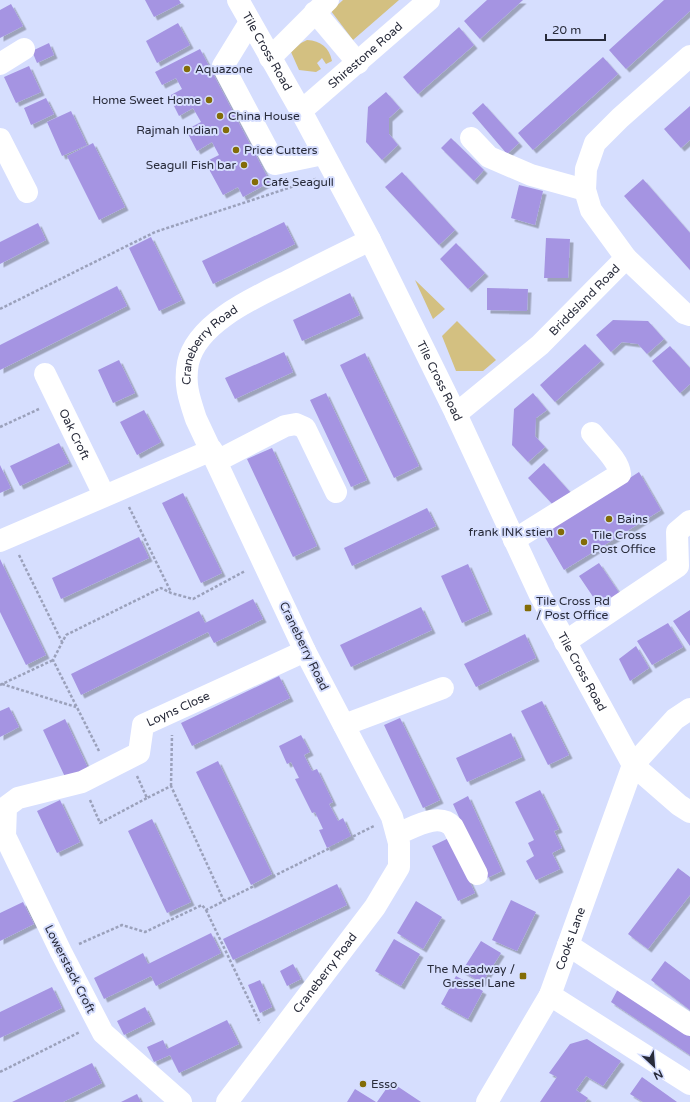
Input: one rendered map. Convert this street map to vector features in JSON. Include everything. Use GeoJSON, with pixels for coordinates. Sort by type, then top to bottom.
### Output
{"type":"FeatureCollection","features":[{"type":"Feature","properties":{"kind":"street","name":"Tile Cross Road"},"geometry":{"type":"LineString","coordinates":[[238,0],[301,111],[333,174],[370,240],[456,414],[540,595],[633,765]]}},
{"type":"Feature","properties":{"kind":"street","name":"Shirestone Road"},"geometry":{"type":"LineString","coordinates":[[301,111],[429,0]]}},
{"type":"Feature","properties":{"kind":"street"},"geometry":{"type":"LineString","coordinates":[[270,58],[322,6],[358,63]]}},
{"type":"Feature","properties":{"kind":"street"},"geometry":{"type":"LineString","coordinates":[[250,22],[223,66],[275,164],[323,154]]}},
{"type":"Feature","properties":{"kind":"street"},"geometry":{"type":"LineString","coordinates":[[0,64],[24,49]]}},
{"type":"Feature","properties":{"kind":"street","name":"Briddsland Road"},"geometry":{"type":"LineString","coordinates":[[456,414],[540,344],[626,258],[591,210],[585,190],[586,169],[595,143],[620,118],[690,56]]}},
{"type":"Feature","properties":{"kind":"street"},"geometry":{"type":"LineString","coordinates":[[471,138],[489,157],[531,175],[585,190]]}},
{"type":"Feature","properties":{"kind":"street"},"geometry":{"type":"LineString","coordinates":[[0,139],[7,169],[27,192]]}},
{"type":"Feature","properties":{"kind":"street","name":"Craneberry Road"},"geometry":{"type":"LineString","coordinates":[[227,1102],[375,907],[399,867],[399,843],[394,825],[305,651],[215,456],[196,419],[186,388],[188,362],[199,341],[216,323],[236,308],[370,240]]}},
{"type":"Feature","properties":{"kind":"street"},"geometry":{"type":"LineString","coordinates":[[626,258],[684,313],[690,315]]}},
{"type":"Feature","properties":{"kind":"street","name":"Oak Croft"},"geometry":{"type":"LineString","coordinates":[[45,374],[58,400],[112,492]]}},
{"type":"Feature","properties":{"kind":"street"},"geometry":{"type":"LineString","coordinates":[[5,539],[112,492],[215,456],[285,426],[296,424],[305,428],[336,492]]}},
{"type":"Feature","properties":{"kind":"street"},"geometry":{"type":"LineString","coordinates":[[514,540],[620,474],[616,463],[592,433]]}},
{"type":"Feature","properties":{"kind":"street"},"geometry":{"type":"LineString","coordinates":[[566,642],[678,566],[677,532],[690,521]]}},
{"type":"Feature","properties":{"kind":"street","name":"Loyns Close"},"geometry":{"type":"LineString","coordinates":[[6,807],[18,798],[82,782],[109,769],[139,753],[143,725],[305,651]]}},
{"type":"Feature","properties":{"kind":"street"},"geometry":{"type":"LineString","coordinates":[[344,725],[444,688]]}},
{"type":"Feature","properties":{"kind":"street"},"geometry":{"type":"LineString","coordinates":[[690,708],[675,719],[633,765],[679,805],[690,812]]}},
{"type":"Feature","properties":{"kind":"street","name":"Cooks Lane"},"geometry":{"type":"LineString","coordinates":[[487,1102],[550,995],[633,765]]}},
{"type":"Feature","properties":{"kind":"street","name":"Lowerstack Croft"},"geometry":{"type":"LineString","coordinates":[[6,807],[5,836],[61,952],[103,1033],[181,1102]]}},
{"type":"Feature","properties":{"kind":"street"},"geometry":{"type":"LineString","coordinates":[[394,825],[439,820],[448,822],[453,827],[477,874]]}},
{"type":"Feature","properties":{"kind":"street"},"geometry":{"type":"LineString","coordinates":[[568,945],[690,1025]]}},
{"type":"Feature","properties":{"kind":"street"},"geometry":{"type":"LineString","coordinates":[[550,995],[690,1084]]}},
{"type":"Feature","properties":{"kind":"path"},"geometry":{"type":"LineString","coordinates":[[0,309],[156,232],[333,174]]}},
{"type":"Feature","properties":{"kind":"path"},"geometry":{"type":"LineString","coordinates":[[0,427],[58,400]]}},
{"type":"Feature","properties":{"kind":"path"},"geometry":{"type":"LineString","coordinates":[[112,492],[171,593]]}},
{"type":"Feature","properties":{"kind":"path"},"geometry":{"type":"LineString","coordinates":[[5,539],[62,643]]}},
{"type":"Feature","properties":{"kind":"path"},"geometry":{"type":"LineString","coordinates":[[1,684],[53,660],[66,635],[161,588],[171,593],[193,598],[264,562]]}},
{"type":"Feature","properties":{"kind":"path"},"geometry":{"type":"LineString","coordinates":[[53,660],[109,769]]}},
{"type":"Feature","properties":{"kind":"path"},"geometry":{"type":"LineString","coordinates":[[1,684],[76,707]]}},
{"type":"Feature","properties":{"kind":"path"},"geometry":{"type":"LineString","coordinates":[[173,711],[171,786],[224,901]]}},
{"type":"Feature","properties":{"kind":"path"},"geometry":{"type":"LineString","coordinates":[[128,758],[147,798]]}},
{"type":"Feature","properties":{"kind":"path"},"geometry":{"type":"LineString","coordinates":[[82,782],[100,823],[171,786]]}},
{"type":"Feature","properties":{"kind":"path"},"geometry":{"type":"LineString","coordinates":[[206,910],[394,825]]}},
{"type":"Feature","properties":{"kind":"path"},"geometry":{"type":"LineString","coordinates":[[61,952],[122,924],[145,932],[202,905],[206,910],[270,1045]]}},
{"type":"Feature","properties":{"kind":"path"},"geometry":{"type":"LineString","coordinates":[[0,1072],[98,1023]]}},
{"type":"Feature","properties":{"kind":"shaded area"},"geometry":{"type":"Polygon","coordinates":[[[343,0],[399,0],[353,40],[331,11],[343,0]]]}},
{"type":"Feature","properties":{"kind":"shaded area"},"geometry":{"type":"Polygon","coordinates":[[[307,40],[320,43],[326,48],[331,56],[332,61],[326,64],[322,58],[317,63],[321,69],[316,72],[299,70],[291,52],[307,40]]]}},
{"type":"Feature","properties":{"kind":"shaded area"},"geometry":{"type":"Polygon","coordinates":[[[415,280],[445,309],[433,319],[415,280]]]}},
{"type":"Feature","properties":{"kind":"shaded area"},"geometry":{"type":"Polygon","coordinates":[[[457,321],[496,360],[483,371],[456,371],[442,336],[457,321]]]}},
{"type":"Feature","properties":{"kind":"building"},"geometry":{"type":"Polygon","coordinates":[[[145,0],[179,0],[181,3],[154,17],[145,0]]]}},
{"type":"Feature","properties":{"kind":"building"},"geometry":{"type":"Polygon","coordinates":[[[487,0],[523,0],[480,39],[464,21],[487,0]]]}},
{"type":"Feature","properties":{"kind":"building"},"geometry":{"type":"Polygon","coordinates":[[[664,0],[690,0],[690,11],[626,69],[609,50],[664,0]]]}},
{"type":"Feature","properties":{"kind":"building"},"geometry":{"type":"Polygon","coordinates":[[[11,4],[23,26],[0,38],[0,10],[11,4]]]}},
{"type":"Feature","properties":{"kind":"building"},"geometry":{"type":"Polygon","coordinates":[[[178,23],[190,45],[157,63],[146,41],[178,23]]]}},
{"type":"Feature","properties":{"kind":"building"},"geometry":{"type":"Polygon","coordinates":[[[459,27],[474,45],[418,94],[403,77],[459,27]]]}},
{"type":"Feature","properties":{"kind":"building"},"geometry":{"type":"Polygon","coordinates":[[[49,43],[54,55],[37,63],[32,51],[49,43]]]}},
{"type":"Feature","properties":{"kind":"building"},"geometry":{"type":"Polygon","coordinates":[[[200,49],[270,182],[243,197],[238,187],[223,195],[205,162],[219,155],[212,142],[197,151],[186,130],[201,122],[193,108],[179,116],[169,96],[182,89],[176,78],[162,85],[155,72],[200,49]]]}},
{"type":"Feature","properties":{"kind":"building"},"geometry":{"type":"Polygon","coordinates":[[[603,57],[618,74],[533,150],[518,133],[603,57]]]}},
{"type":"Feature","properties":{"kind":"building"},"geometry":{"type":"Polygon","coordinates":[[[29,66],[41,92],[16,103],[4,77],[29,66]]]}},
{"type":"Feature","properties":{"kind":"building"},"geometry":{"type":"Polygon","coordinates":[[[386,92],[400,108],[389,118],[389,134],[398,145],[382,160],[366,142],[368,107],[386,92]]]}},
{"type":"Feature","properties":{"kind":"building"},"geometry":{"type":"Polygon","coordinates":[[[46,98],[54,114],[31,125],[24,108],[46,98]]]}},
{"type":"Feature","properties":{"kind":"building"},"geometry":{"type":"Polygon","coordinates":[[[483,103],[519,143],[507,154],[472,113],[483,103]]]}},
{"type":"Feature","properties":{"kind":"building"},"geometry":{"type":"Polygon","coordinates":[[[690,106],[690,140],[681,148],[664,129],[690,106]]]}},
{"type":"Feature","properties":{"kind":"building"},"geometry":{"type":"Polygon","coordinates":[[[71,111],[87,145],[62,156],[47,122],[71,111]]]}},
{"type":"Feature","properties":{"kind":"building"},"geometry":{"type":"Polygon","coordinates":[[[451,138],[484,170],[474,181],[441,148],[451,138]]]}},
{"type":"Feature","properties":{"kind":"building"},"geometry":{"type":"Polygon","coordinates":[[[93,143],[125,207],[99,220],[67,156],[93,143]]]}},
{"type":"Feature","properties":{"kind":"building"},"geometry":{"type":"Polygon","coordinates":[[[402,172],[455,230],[439,245],[385,187],[402,172]]]}},
{"type":"Feature","properties":{"kind":"building"},"geometry":{"type":"Polygon","coordinates":[[[643,179],[690,233],[690,270],[624,196],[643,179]]]}},
{"type":"Feature","properties":{"kind":"building"},"geometry":{"type":"Polygon","coordinates":[[[519,185],[543,191],[535,225],[511,218],[519,185]]]}},
{"type":"Feature","properties":{"kind":"building"},"geometry":{"type":"Polygon","coordinates":[[[284,222],[295,244],[213,284],[202,261],[284,222]]]}},
{"type":"Feature","properties":{"kind":"building"},"geometry":{"type":"Polygon","coordinates":[[[38,223],[46,240],[0,264],[0,242],[38,223]]]}},
{"type":"Feature","properties":{"kind":"building"},"geometry":{"type":"Polygon","coordinates":[[[151,237],[182,300],[159,311],[129,248],[151,237]]]}},
{"type":"Feature","properties":{"kind":"building"},"geometry":{"type":"Polygon","coordinates":[[[546,238],[570,239],[568,278],[544,278],[546,238]]]}},
{"type":"Feature","properties":{"kind":"building"},"geometry":{"type":"Polygon","coordinates":[[[456,243],[485,273],[468,289],[440,259],[456,243]]]}},
{"type":"Feature","properties":{"kind":"building"},"geometry":{"type":"Polygon","coordinates":[[[117,286],[127,306],[0,370],[0,345],[117,286]]]}},
{"type":"Feature","properties":{"kind":"building"},"geometry":{"type":"Polygon","coordinates":[[[487,288],[528,289],[527,311],[487,310],[487,288]]]}},
{"type":"Feature","properties":{"kind":"building"},"geometry":{"type":"Polygon","coordinates":[[[350,293],[360,315],[302,341],[293,320],[350,293]]]}},
{"type":"Feature","properties":{"kind":"building"},"geometry":{"type":"Polygon","coordinates":[[[613,320],[648,321],[664,339],[647,354],[638,344],[622,342],[611,352],[596,335],[613,320]]]}},
{"type":"Feature","properties":{"kind":"building"},"geometry":{"type":"Polygon","coordinates":[[[585,344],[601,361],[555,402],[540,385],[585,344]]]}},
{"type":"Feature","properties":{"kind":"building"},"geometry":{"type":"Polygon","coordinates":[[[670,346],[690,368],[690,384],[680,393],[652,361],[670,346]]]}},
{"type":"Feature","properties":{"kind":"building"},"geometry":{"type":"Polygon","coordinates":[[[284,352],[293,372],[235,399],[225,378],[284,352]]]}},
{"type":"Feature","properties":{"kind":"building"},"geometry":{"type":"Polygon","coordinates":[[[365,353],[419,466],[394,478],[340,365],[365,353]]]}},
{"type":"Feature","properties":{"kind":"building"},"geometry":{"type":"Polygon","coordinates":[[[119,360],[135,393],[113,403],[98,370],[119,360]]]}},
{"type":"Feature","properties":{"kind":"building"},"geometry":{"type":"Polygon","coordinates":[[[326,393],[367,480],[351,487],[310,400],[326,393]]]}},
{"type":"Feature","properties":{"kind":"building"},"geometry":{"type":"Polygon","coordinates":[[[533,393],[547,410],[536,418],[535,436],[545,447],[528,462],[512,445],[514,409],[533,393]]]}},
{"type":"Feature","properties":{"kind":"building"},"geometry":{"type":"Polygon","coordinates":[[[144,410],[161,442],[137,455],[120,422],[144,410]]]}},
{"type":"Feature","properties":{"kind":"building"},"geometry":{"type":"Polygon","coordinates":[[[59,443],[69,463],[20,486],[10,466],[59,443]]]}},
{"type":"Feature","properties":{"kind":"building"},"geometry":{"type":"Polygon","coordinates":[[[272,448],[317,546],[293,557],[247,459],[272,448]]]}},
{"type":"Feature","properties":{"kind":"building"},"geometry":{"type":"Polygon","coordinates":[[[544,463],[571,493],[556,508],[528,478],[544,463]]]}},
{"type":"Feature","properties":{"kind":"building"},"geometry":{"type":"Polygon","coordinates":[[[0,465],[11,488],[0,493],[0,465]]]}},
{"type":"Feature","properties":{"kind":"building","name":"Bains"},"geometry":{"type":"Polygon","coordinates":[[[639,472],[661,510],[564,570],[543,534],[639,472]]]}},
{"type":"Feature","properties":{"kind":"building"},"geometry":{"type":"Polygon","coordinates":[[[183,493],[222,573],[201,583],[162,503],[183,493]]]}},
{"type":"Feature","properties":{"kind":"building"},"geometry":{"type":"Polygon","coordinates":[[[427,508],[436,526],[352,566],[344,548],[427,508]]]}},
{"type":"Feature","properties":{"kind":"building"},"geometry":{"type":"Polygon","coordinates":[[[139,537],[149,558],[61,599],[52,578],[139,537]]]}},
{"type":"Feature","properties":{"kind":"building"},"geometry":{"type":"Polygon","coordinates":[[[0,559],[46,655],[26,665],[0,612],[0,559]]]}},
{"type":"Feature","properties":{"kind":"building"},"geometry":{"type":"Polygon","coordinates":[[[599,563],[620,594],[600,607],[579,576],[599,563]]]}},
{"type":"Feature","properties":{"kind":"building"},"geometry":{"type":"Polygon","coordinates":[[[468,564],[489,611],[462,623],[441,576],[468,564]]]}},
{"type":"Feature","properties":{"kind":"building"},"geometry":{"type":"Polygon","coordinates":[[[253,599],[263,619],[214,643],[208,632],[81,695],[71,674],[199,611],[205,623],[253,599]]]}},
{"type":"Feature","properties":{"kind":"building"},"geometry":{"type":"Polygon","coordinates":[[[421,607],[432,630],[351,667],[340,645],[421,607]]]}},
{"type":"Feature","properties":{"kind":"building"},"geometry":{"type":"Polygon","coordinates":[[[690,610],[690,646],[673,621],[690,610]]]}},
{"type":"Feature","properties":{"kind":"building"},"geometry":{"type":"Polygon","coordinates":[[[668,623],[683,647],[652,665],[637,641],[668,623]]]}},
{"type":"Feature","properties":{"kind":"building"},"geometry":{"type":"Polygon","coordinates":[[[525,634],[536,658],[476,687],[464,664],[525,634]]]}},
{"type":"Feature","properties":{"kind":"building"},"geometry":{"type":"Polygon","coordinates":[[[636,646],[649,668],[630,681],[619,659],[636,646]]]}},
{"type":"Feature","properties":{"kind":"building"},"geometry":{"type":"Polygon","coordinates":[[[279,676],[290,698],[192,746],[181,723],[279,676]]]}},
{"type":"Feature","properties":{"kind":"building"},"geometry":{"type":"Polygon","coordinates":[[[542,701],[569,755],[548,765],[521,711],[542,701]]]}},
{"type":"Feature","properties":{"kind":"building"},"geometry":{"type":"Polygon","coordinates":[[[9,707],[19,727],[0,737],[0,711],[9,707]]]}},
{"type":"Feature","properties":{"kind":"building"},"geometry":{"type":"Polygon","coordinates":[[[400,718],[440,800],[423,808],[384,725],[400,718]]]}},
{"type":"Feature","properties":{"kind":"building"},"geometry":{"type":"Polygon","coordinates":[[[65,719],[88,768],[66,779],[43,730],[65,719]]]}},
{"type":"Feature","properties":{"kind":"building"},"geometry":{"type":"Polygon","coordinates":[[[511,733],[522,757],[467,782],[456,758],[511,733]]]}},
{"type":"Feature","properties":{"kind":"building"},"geometry":{"type":"Polygon","coordinates":[[[301,735],[310,752],[304,755],[312,771],[317,769],[333,802],[329,804],[338,821],[343,818],[351,836],[327,848],[319,830],[323,829],[315,812],[312,813],[295,779],[299,778],[291,762],[287,764],[279,746],[301,735]]]}},
{"type":"Feature","properties":{"kind":"building"},"geometry":{"type":"Polygon","coordinates":[[[218,761],[272,874],[251,885],[196,772],[218,761]]]}},
{"type":"Feature","properties":{"kind":"building"},"geometry":{"type":"Polygon","coordinates":[[[540,790],[559,829],[554,831],[562,848],[552,853],[560,869],[536,880],[526,861],[534,856],[528,843],[534,840],[515,802],[540,790]]]}},
{"type":"Feature","properties":{"kind":"building"},"geometry":{"type":"Polygon","coordinates":[[[468,796],[502,871],[487,878],[453,804],[468,796]]]}},
{"type":"Feature","properties":{"kind":"building"},"geometry":{"type":"Polygon","coordinates":[[[60,800],[80,842],[57,853],[37,811],[60,800]]]}},
{"type":"Feature","properties":{"kind":"building"},"geometry":{"type":"Polygon","coordinates":[[[152,819],[191,902],[167,913],[128,831],[152,819]]]}},
{"type":"Feature","properties":{"kind":"building"},"geometry":{"type":"Polygon","coordinates":[[[449,838],[475,893],[458,901],[432,846],[449,838]]]}},
{"type":"Feature","properties":{"kind":"building"},"geometry":{"type":"Polygon","coordinates":[[[678,868],[690,877],[690,895],[648,949],[628,934],[678,868]]]}},
{"type":"Feature","properties":{"kind":"building"},"geometry":{"type":"Polygon","coordinates":[[[337,884],[347,905],[233,960],[223,939],[337,884]]]}},
{"type":"Feature","properties":{"kind":"building"},"geometry":{"type":"Polygon","coordinates":[[[511,900],[536,912],[517,951],[492,940],[511,900]]]}},
{"type":"Feature","properties":{"kind":"building"},"geometry":{"type":"Polygon","coordinates":[[[416,901],[442,917],[423,949],[397,933],[416,901]]]}},
{"type":"Feature","properties":{"kind":"building"},"geometry":{"type":"Polygon","coordinates":[[[23,902],[34,924],[0,941],[0,913],[23,902]]]}},
{"type":"Feature","properties":{"kind":"building"},"geometry":{"type":"Polygon","coordinates":[[[211,933],[221,953],[156,986],[151,976],[104,999],[94,978],[143,953],[148,964],[211,933]]]}},
{"type":"Feature","properties":{"kind":"building"},"geometry":{"type":"Polygon","coordinates":[[[394,939],[420,954],[401,986],[375,971],[394,939]]]}},
{"type":"Feature","properties":{"kind":"building"},"geometry":{"type":"Polygon","coordinates":[[[481,941],[501,953],[482,983],[462,971],[481,941]]]}},
{"type":"Feature","properties":{"kind":"building"},"geometry":{"type":"Polygon","coordinates":[[[665,961],[690,980],[690,1010],[651,980],[665,961]]]}},
{"type":"Feature","properties":{"kind":"building"},"geometry":{"type":"Polygon","coordinates":[[[293,964],[301,979],[287,986],[280,971],[293,964]]]}},
{"type":"Feature","properties":{"kind":"building"},"geometry":{"type":"Polygon","coordinates":[[[456,976],[483,991],[468,1019],[441,1004],[456,976]]]}},
{"type":"Feature","properties":{"kind":"building"},"geometry":{"type":"Polygon","coordinates":[[[260,980],[272,1007],[260,1013],[248,985],[260,980]]]}},
{"type":"Feature","properties":{"kind":"building"},"geometry":{"type":"Polygon","coordinates":[[[52,987],[62,1008],[0,1038],[0,1012],[52,987]]]}},
{"type":"Feature","properties":{"kind":"building"},"geometry":{"type":"Polygon","coordinates":[[[618,989],[690,1036],[690,1055],[611,1002],[618,989]]]}},
{"type":"Feature","properties":{"kind":"building"},"geometry":{"type":"Polygon","coordinates":[[[145,1007],[152,1021],[124,1035],[117,1021],[145,1007]]]}},
{"type":"Feature","properties":{"kind":"building"},"geometry":{"type":"Polygon","coordinates":[[[227,1020],[239,1044],[179,1073],[170,1055],[154,1062],[147,1047],[163,1040],[167,1049],[227,1020]]]}},
{"type":"Feature","properties":{"kind":"building"},"geometry":{"type":"Polygon","coordinates":[[[587,1039],[621,1061],[603,1086],[586,1076],[576,1090],[588,1098],[585,1102],[540,1102],[557,1077],[549,1073],[570,1044],[587,1039]]]}},
{"type":"Feature","properties":{"kind":"building"},"geometry":{"type":"Polygon","coordinates":[[[92,1063],[102,1083],[63,1102],[12,1102],[92,1063]]]}},
{"type":"Feature","properties":{"kind":"building"},"geometry":{"type":"Polygon","coordinates":[[[642,1077],[677,1102],[643,1102],[630,1094],[642,1077]]]}},
{"type":"Feature","properties":{"kind":"building"},"geometry":{"type":"Polygon","coordinates":[[[391,1082],[421,1102],[377,1102],[391,1082]]]}},
{"type":"Feature","properties":{"kind":"building"},"geometry":{"type":"Polygon","coordinates":[[[355,1089],[376,1102],[347,1102],[355,1089]]]}},
{"type":"Feature","properties":{"kind":"building"},"geometry":{"type":"Polygon","coordinates":[[[137,1094],[141,1102],[121,1102],[137,1094]]]}},
{"type":"Feature","properties":{"kind":"place","name":"Aquazone"},"geometry":{"type":"Point","coordinates":[187,69]}},
{"type":"Feature","properties":{"kind":"place","name":"Home Sweet Home"},"geometry":{"type":"Point","coordinates":[209,100]}},
{"type":"Feature","properties":{"kind":"place","name":"China House"},"geometry":{"type":"Point","coordinates":[220,116]}},
{"type":"Feature","properties":{"kind":"place","name":"Rajmah Indian"},"geometry":{"type":"Point","coordinates":[226,130]}},
{"type":"Feature","properties":{"kind":"place","name":"Price Cutters"},"geometry":{"type":"Point","coordinates":[236,150]}},
{"type":"Feature","properties":{"kind":"place","name":"Seagull Fish bar"},"geometry":{"type":"Point","coordinates":[244,165]}},
{"type":"Feature","properties":{"kind":"place","name":"Café Seagull"},"geometry":{"type":"Point","coordinates":[255,182]}},
{"type":"Feature","properties":{"kind":"place","name":"Bains"},"geometry":{"type":"Point","coordinates":[609,519]}},
{"type":"Feature","properties":{"kind":"place","name":"frank INK stien"},"geometry":{"type":"Point","coordinates":[561,532]}},
{"type":"Feature","properties":{"kind":"place","name":"Tile Cross Post Office"},"geometry":{"type":"Point","coordinates":[584,542]}},
{"type":"Feature","properties":{"kind":"place","name":"Tile Cross Rd / Post Office"},"geometry":{"type":"Point","coordinates":[528,608]}},
{"type":"Feature","properties":{"kind":"place","name":"The Meadway / Gressel Lane"},"geometry":{"type":"Point","coordinates":[523,976]}},
{"type":"Feature","properties":{"kind":"place","name":"Esso"},"geometry":{"type":"Point","coordinates":[363,1084]}}]}
